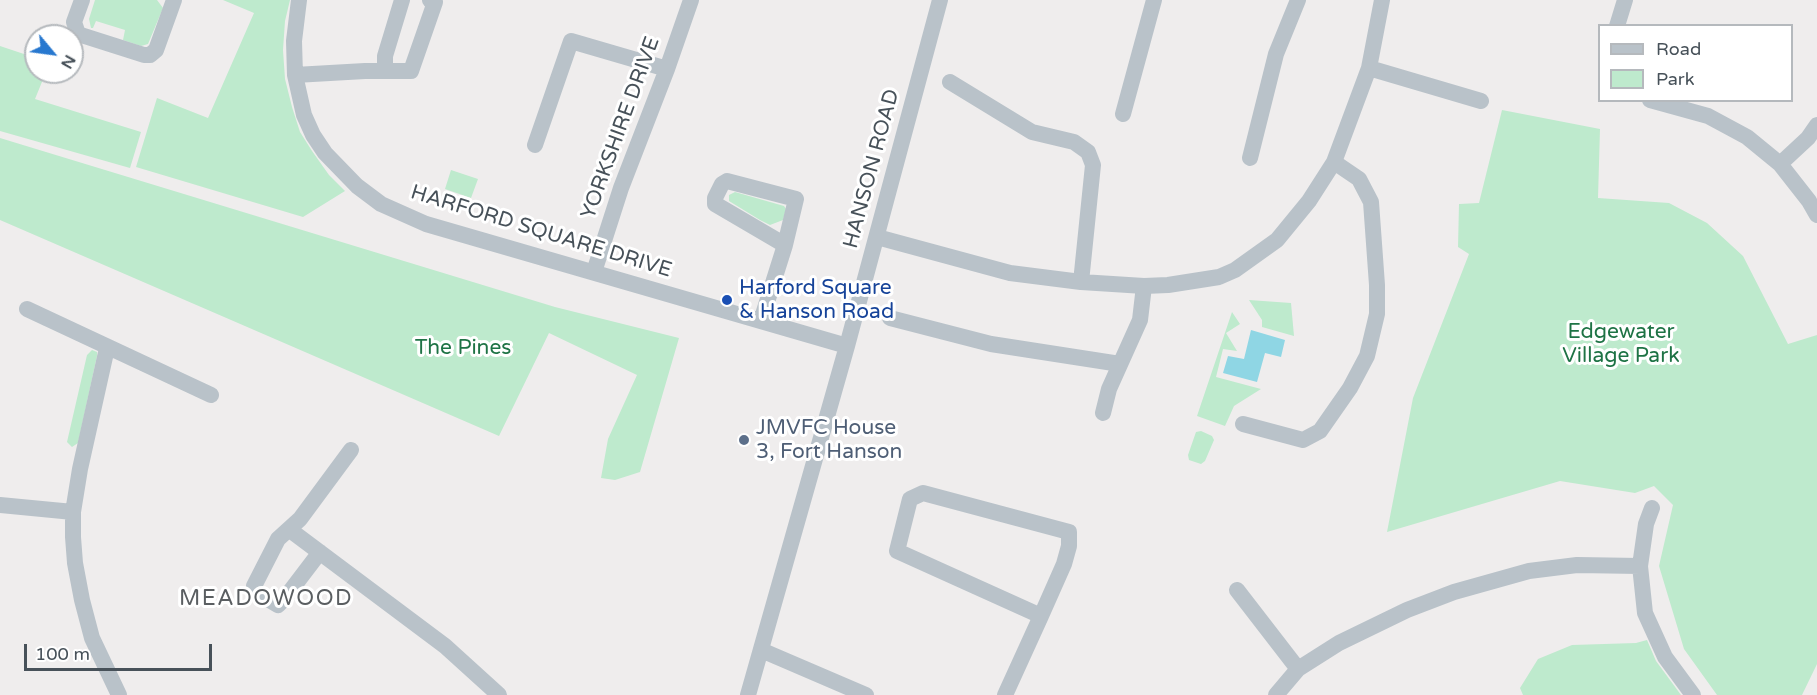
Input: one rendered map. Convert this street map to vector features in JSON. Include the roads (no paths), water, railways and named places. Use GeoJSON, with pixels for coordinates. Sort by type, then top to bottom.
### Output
{"type":"FeatureCollection","features":[{"type":"Feature","properties":{"kind":"street"},"geometry":{"type":"LineString","coordinates":[[82,0],[74,22],[78,34],[150,55],[156,50],[174,0]]}},
{"type":"Feature","properties":{"kind":"street","name":"HARFORD SQUARE DRIVE"},"geometry":{"type":"LineString","coordinates":[[299,0],[294,41],[295,75],[304,115],[313,135],[340,169],[357,186],[381,204],[426,224],[847,346]]}},
{"type":"Feature","properties":{"kind":"street"},"geometry":{"type":"LineString","coordinates":[[385,71],[385,56],[402,0]]}},
{"type":"Feature","properties":{"kind":"street"},"geometry":{"type":"LineString","coordinates":[[295,75],[411,71],[435,2],[430,0]]}},
{"type":"Feature","properties":{"kind":"street","name":"YORKSHIRE DRIVE"},"geometry":{"type":"LineString","coordinates":[[594,272],[621,188],[691,0]]}},
{"type":"Feature","properties":{"kind":"street","name":"HANSON ROAD"},"geometry":{"type":"LineString","coordinates":[[748,695],[847,346],[940,0]]}},
{"type":"Feature","properties":{"kind":"street"},"geometry":{"type":"LineString","coordinates":[[1123,114],[1154,0]]}},
{"type":"Feature","properties":{"kind":"street"},"geometry":{"type":"LineString","coordinates":[[1250,159],[1276,54],[1298,0]]}},
{"type":"Feature","properties":{"kind":"street"},"geometry":{"type":"LineString","coordinates":[[877,237],[1010,273],[1081,282],[1144,286],[1219,277],[1234,270],[1277,240],[1309,201],[1334,162],[1369,68],[1382,0]]}},
{"type":"Feature","properties":{"kind":"street"},"geometry":{"type":"LineString","coordinates":[[1618,24],[1625,0]]}},
{"type":"Feature","properties":{"kind":"street"},"geometry":{"type":"LineString","coordinates":[[535,146],[571,41],[667,69]]}},
{"type":"Feature","properties":{"kind":"street"},"geometry":{"type":"LineString","coordinates":[[1369,68],[1481,101]]}},
{"type":"Feature","properties":{"kind":"street"},"geometry":{"type":"LineString","coordinates":[[950,82],[1032,132],[1074,142],[1088,152],[1092,165],[1081,282]]}},
{"type":"Feature","properties":{"kind":"street"},"geometry":{"type":"LineString","coordinates":[[1657,102],[1708,116],[1746,137],[1780,164],[1809,201],[1817,216]]}},
{"type":"Feature","properties":{"kind":"street"},"geometry":{"type":"LineString","coordinates":[[1780,164],[1808,138],[1817,125]]}},
{"type":"Feature","properties":{"kind":"street"},"geometry":{"type":"LineString","coordinates":[[1242,424],[1303,440],[1320,431],[1335,411],[1367,356],[1377,314],[1371,202],[1359,179],[1334,162]]}},
{"type":"Feature","properties":{"kind":"street"},"geometry":{"type":"LineString","coordinates":[[761,321],[785,245],[796,199],[727,181],[722,184],[715,198],[716,204],[785,245]]}},
{"type":"Feature","properties":{"kind":"street"},"geometry":{"type":"LineString","coordinates":[[1103,413],[1109,388],[1140,320],[1144,286]]}},
{"type":"Feature","properties":{"kind":"street"},"geometry":{"type":"LineString","coordinates":[[27,309],[211,395]]}},
{"type":"Feature","properties":{"kind":"street"},"geometry":{"type":"LineString","coordinates":[[890,318],[991,344],[1120,364]]}},
{"type":"Feature","properties":{"kind":"street"},"geometry":{"type":"LineString","coordinates":[[107,348],[80,469],[73,512],[75,563],[82,600],[92,638],[119,695]]}},
{"type":"Feature","properties":{"kind":"street"},"geometry":{"type":"LineString","coordinates":[[320,552],[278,605],[256,592],[254,586],[278,539],[290,530],[351,450]]}},
{"type":"Feature","properties":{"kind":"street"},"geometry":{"type":"LineString","coordinates":[[1005,695],[1041,616],[1064,564],[1069,546],[1069,532],[923,494],[910,499],[897,551],[1041,616]]}},
{"type":"Feature","properties":{"kind":"street"},"geometry":{"type":"LineString","coordinates":[[0,505],[73,512]]}},
{"type":"Feature","properties":{"kind":"street"},"geometry":{"type":"LineString","coordinates":[[1652,507],[1646,524],[1640,566],[1645,613],[1665,657],[1693,695]]}},
{"type":"Feature","properties":{"kind":"street"},"geometry":{"type":"LineString","coordinates":[[290,530],[445,646],[499,695]]}},
{"type":"Feature","properties":{"kind":"street"},"geometry":{"type":"LineString","coordinates":[[1276,695],[1298,669],[1339,643],[1407,610],[1494,580],[1529,571],[1577,565],[1640,566]]}},
{"type":"Feature","properties":{"kind":"street"},"geometry":{"type":"LineString","coordinates":[[1237,590],[1298,669]]}},
{"type":"Feature","properties":{"kind":"street"},"geometry":{"type":"LineString","coordinates":[[761,650],[866,695]]}},
{"type":"Feature","properties":{"kind":"water"},"geometry":{"type":"Polygon","coordinates":[[[1251,330],[1285,340],[1281,357],[1265,353],[1257,382],[1223,373],[1228,356],[1244,359],[1251,330]]]}},
{"type":"Feature","properties":{"kind":"place","name":"Harford Square & Hanson Road"},"geometry":{"type":"Point","coordinates":[727,300]}},
{"type":"Feature","properties":{"kind":"place","name":"JMVFC House 3, Fort Hanson"},"geometry":{"type":"Point","coordinates":[744,440]}},
{"type":"Feature","properties":{"kind":"district","name":"MEADOWOOD"},"geometry":{"type":"Point","coordinates":[266,599]}},
{"type":"Feature","properties":{"kind":"park label","name":"Edgewater Village Park"},"geometry":{"type":"Point","coordinates":[1621,344]}},
{"type":"Feature","properties":{"kind":"park label","name":"The Pines"},"geometry":{"type":"Point","coordinates":[463,348]}}]}
